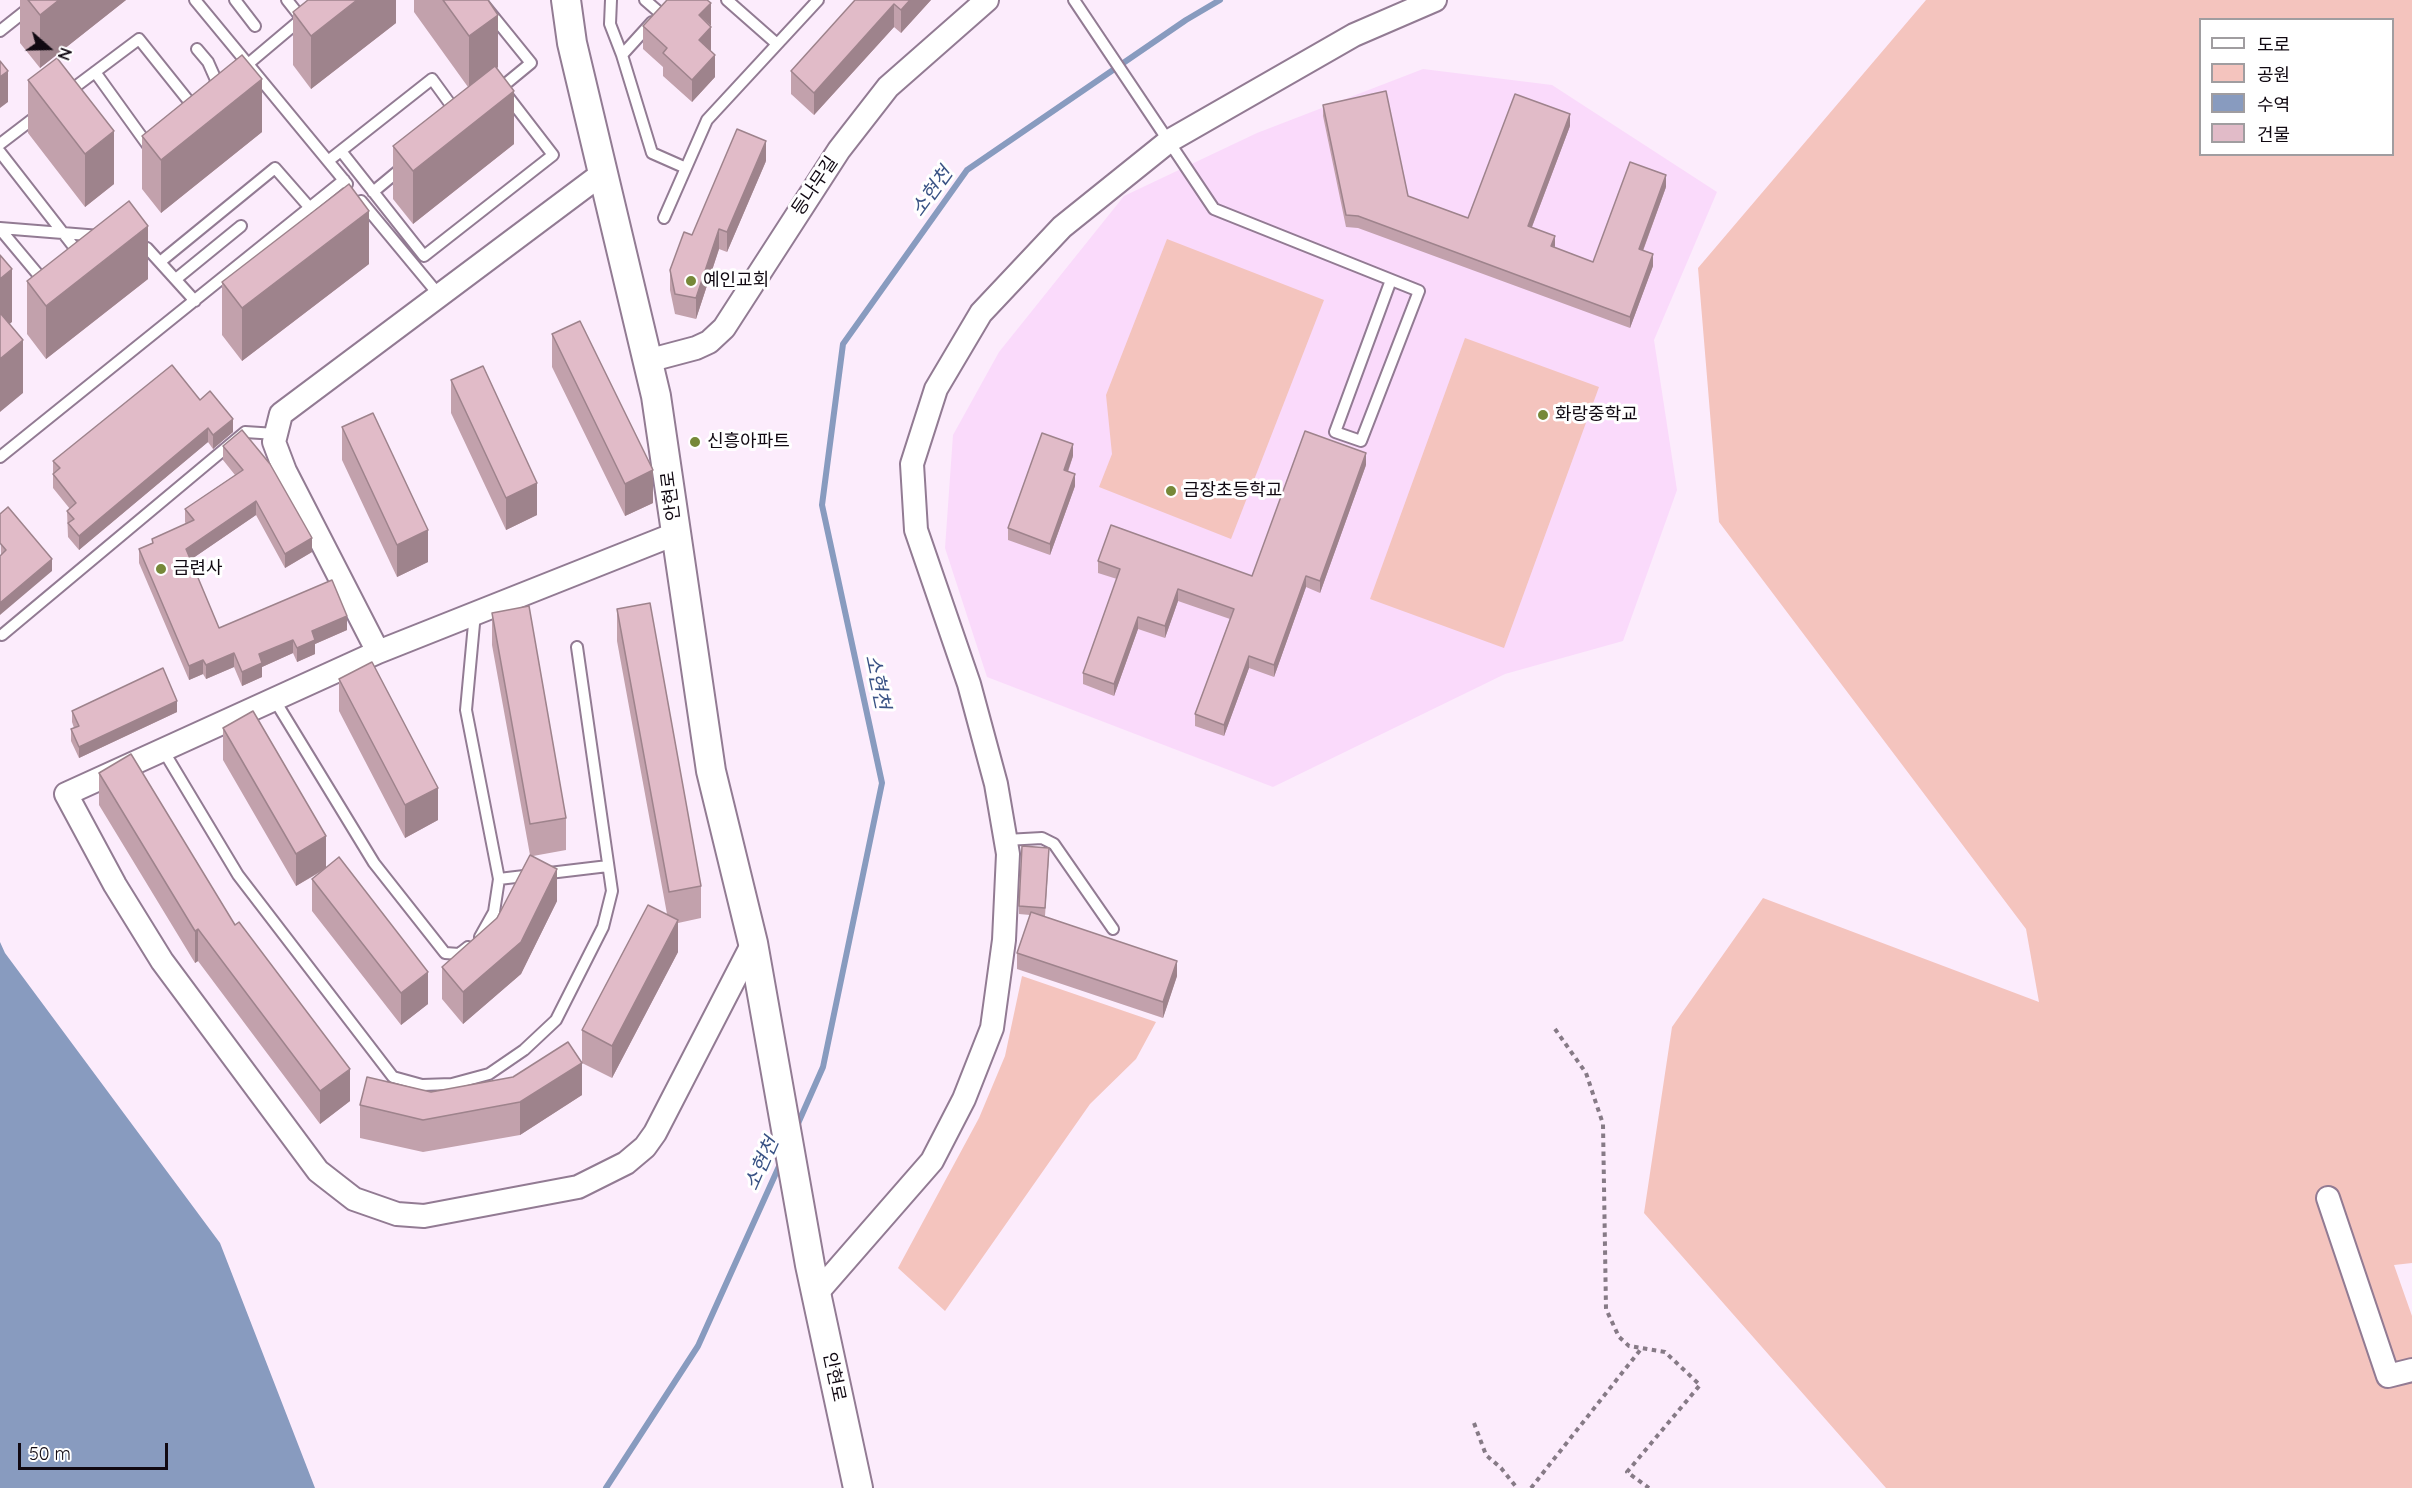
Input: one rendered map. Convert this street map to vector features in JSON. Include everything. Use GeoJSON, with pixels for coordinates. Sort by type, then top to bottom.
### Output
{"type":"FeatureCollection","features":[{"type":"Feature","properties":{"kind":"street","name":"안현로"},"geometry":{"type":"LineString","coordinates":[[566,0],[572,43],[647,361],[664,446],[711,771],[753,943],[810,1265],[858,1488]]}},
{"type":"Feature","properties":{"kind":"street","name":"등나무길"},"geometry":{"type":"LineString","coordinates":[[647,361],[696,348],[709,342],[724,328],[838,150],[888,87],[986,0]]}},
{"type":"Feature","properties":{"kind":"street"},"geometry":{"type":"LineString","coordinates":[[816,1294],[932,1161],[964,1099],[992,1028],[1004,940],[1008,854],[996,784],[969,684],[916,530],[912,464],[936,390],[981,313],[1062,226],[1169,141],[1354,34],[1435,0]]}},
{"type":"Feature","properties":{"kind":"street"},"geometry":{"type":"LineString","coordinates":[[378,652],[285,471],[274,442],[281,414],[603,173]]}},
{"type":"Feature","properties":{"kind":"street"},"geometry":{"type":"LineString","coordinates":[[675,534],[378,652],[66,794],[115,885],[162,962],[318,1171],[354,1199],[382,1210],[424,1216],[578,1187],[626,1163],[645,1147],[654,1133],[753,943]]}},
{"type":"Feature","properties":{"kind":"street"},"geometry":{"type":"LineString","coordinates":[[2328,1198],[2388,1376],[2412,1370]]}},
{"type":"Feature","properties":{"kind":"lane"},"geometry":{"type":"LineString","coordinates":[[0,31],[39,0]]}},
{"type":"Feature","properties":{"kind":"lane"},"geometry":{"type":"LineString","coordinates":[[195,0],[439,295]]}},
{"type":"Feature","properties":{"kind":"lane"},"geometry":{"type":"LineString","coordinates":[[236,0],[255,26]]}},
{"type":"Feature","properties":{"kind":"lane"},"geometry":{"type":"LineString","coordinates":[[287,0],[302,19]]}},
{"type":"Feature","properties":{"kind":"lane"},"geometry":{"type":"LineString","coordinates":[[248,64],[324,0]]}},
{"type":"Feature","properties":{"kind":"lane"},"geometry":{"type":"LineString","coordinates":[[480,0],[531,63],[485,100]]}},
{"type":"Feature","properties":{"kind":"lane"},"geometry":{"type":"LineString","coordinates":[[611,0],[610,24],[622,55],[652,153],[686,168]]}},
{"type":"Feature","properties":{"kind":"lane"},"geometry":{"type":"LineString","coordinates":[[622,55],[663,10],[645,0]]}},
{"type":"Feature","properties":{"kind":"lane"},"geometry":{"type":"LineString","coordinates":[[727,0],[777,44]]}},
{"type":"Feature","properties":{"kind":"lane"},"geometry":{"type":"LineString","coordinates":[[664,218],[707,120],[818,0]]}},
{"type":"Feature","properties":{"kind":"lane"},"geometry":{"type":"LineString","coordinates":[[1074,0],[1214,209],[1419,291],[1361,441],[1335,432],[1391,280]]}},
{"type":"Feature","properties":{"kind":"lane"},"geometry":{"type":"LineString","coordinates":[[57,100],[139,39],[197,112]]}},
{"type":"Feature","properties":{"kind":"lane"},"geometry":{"type":"LineString","coordinates":[[188,119],[197,112],[212,93],[216,80],[208,62],[197,48]]}},
{"type":"Feature","properties":{"kind":"lane"},"geometry":{"type":"LineString","coordinates":[[95,72],[150,149],[160,141]]}},
{"type":"Feature","properties":{"kind":"lane"},"geometry":{"type":"LineString","coordinates":[[328,161],[432,79],[462,120]]}},
{"type":"Feature","properties":{"kind":"lane"},"geometry":{"type":"LineString","coordinates":[[341,151],[424,256],[553,155],[501,87]]}},
{"type":"Feature","properties":{"kind":"lane"},"geometry":{"type":"LineString","coordinates":[[0,144],[47,108]]}},
{"type":"Feature","properties":{"kind":"lane"},"geometry":{"type":"LineString","coordinates":[[0,152],[60,232],[87,263]]}},
{"type":"Feature","properties":{"kind":"lane"},"geometry":{"type":"LineString","coordinates":[[373,192],[409,163]]}},
{"type":"Feature","properties":{"kind":"lane"},"geometry":{"type":"LineString","coordinates":[[160,262],[275,168],[310,208]]}},
{"type":"Feature","properties":{"kind":"lane"},"geometry":{"type":"LineString","coordinates":[[0,457],[344,180]]}},
{"type":"Feature","properties":{"kind":"lane"},"geometry":{"type":"LineString","coordinates":[[176,279],[241,226]]}},
{"type":"Feature","properties":{"kind":"lane"},"geometry":{"type":"LineString","coordinates":[[0,228],[122,238],[147,248],[195,300]]}},
{"type":"Feature","properties":{"kind":"lane"},"geometry":{"type":"LineString","coordinates":[[0,228],[51,290]]}},
{"type":"Feature","properties":{"kind":"lane"},"geometry":{"type":"LineString","coordinates":[[2,635],[245,432],[276,434]]}},
{"type":"Feature","properties":{"kind":"lane"},"geometry":{"type":"LineString","coordinates":[[274,699],[374,863],[445,953],[459,954],[483,934],[494,912],[500,879],[466,711],[475,613]]}},
{"type":"Feature","properties":{"kind":"lane"},"geometry":{"type":"LineString","coordinates":[[163,750],[238,875],[393,1077],[422,1085],[452,1084],[489,1074],[524,1050],[556,1020],[603,927],[612,891],[577,647]]}},
{"type":"Feature","properties":{"kind":"lane"},"geometry":{"type":"LineString","coordinates":[[1006,840],[1042,838],[1054,844],[1113,929]]}},
{"type":"Feature","properties":{"kind":"lane"},"geometry":{"type":"LineString","coordinates":[[500,879],[608,866]]}},
{"type":"Feature","properties":{"kind":"path"},"geometry":{"type":"LineString","coordinates":[[1555,1029],[1586,1073],[1603,1124],[1606,1309],[1619,1337],[1629,1346],[1665,1353],[1700,1385],[1627,1472],[1648,1488]]}},
{"type":"Feature","properties":{"kind":"path"},"geometry":{"type":"LineString","coordinates":[[1532,1488],[1641,1349]]}},
{"type":"Feature","properties":{"kind":"path"},"geometry":{"type":"LineString","coordinates":[[1474,1423],[1486,1455],[1501,1468],[1517,1488]]}},
{"type":"Feature","properties":{"kind":"shaded area"},"geometry":{"type":"Polygon","coordinates":[[[1423,69],[1552,85],[1717,192],[1654,340],[1677,490],[1623,641],[1505,674],[1273,787],[987,677],[945,548],[953,435],[999,352],[1124,196],[1257,133],[1423,69]]]}},
{"type":"Feature","properties":{"kind":"green space"},"geometry":{"type":"Polygon","coordinates":[[[1926,0],[2412,0],[2412,1263],[2394,1265],[2412,1316],[2412,1488],[1886,1488],[1644,1213],[1672,1027],[1763,898],[2039,1002],[2026,929],[1719,522],[1698,268],[1926,0]]]}},
{"type":"Feature","properties":{"kind":"green space"},"geometry":{"type":"Polygon","coordinates":[[[1167,239],[1324,300],[1231,539],[1099,487],[1112,454],[1106,395],[1167,239]]]}},
{"type":"Feature","properties":{"kind":"green space"},"geometry":{"type":"Polygon","coordinates":[[[1465,338],[1599,387],[1504,648],[1370,599],[1465,338]]]}},
{"type":"Feature","properties":{"kind":"green space"},"geometry":{"type":"Polygon","coordinates":[[[1022,976],[1156,1022],[1136,1059],[1090,1104],[945,1311],[898,1268],[979,1118],[1005,1056],[1022,976]]]}},
{"type":"Feature","properties":{"kind":"water"},"geometry":{"type":"Polygon","coordinates":[[[0,942],[5,953],[220,1243],[315,1488],[0,1488],[0,942]]]}},
{"type":"Feature","properties":{"kind":"building"},"geometry":{"type":"Polygon","coordinates":[[[28,0],[59,0],[40,15],[28,0]]]}},
{"type":"Feature","properties":{"kind":"building"},"geometry":{"type":"Polygon","coordinates":[[[308,0],[357,0],[311,36],[293,12],[308,0]]]}},
{"type":"Feature","properties":{"kind":"building"},"geometry":{"type":"Polygon","coordinates":[[[443,0],[488,0],[498,15],[469,36],[443,0]]]}},
{"type":"Feature","properties":{"kind":"building"},"geometry":{"type":"Polygon","coordinates":[[[667,0],[707,0],[711,3],[699,15],[711,27],[699,40],[715,55],[692,80],[663,53],[667,48],[643,26],[667,0]]]}},
{"type":"Feature","properties":{"kind":"building"},"geometry":{"type":"Polygon","coordinates":[[[855,0],[910,0],[901,10],[894,4],[814,93],[791,71],[855,0]]]}},
{"type":"Feature","properties":{"kind":"building"},"geometry":{"type":"Polygon","coordinates":[[[242,55],[262,79],[161,160],[142,136],[242,55]]]}},
{"type":"Feature","properties":{"kind":"building"},"geometry":{"type":"Polygon","coordinates":[[[57,58],[114,131],[85,154],[28,80],[57,58]]]}},
{"type":"Feature","properties":{"kind":"building"},"geometry":{"type":"Polygon","coordinates":[[[0,61],[8,71],[0,77],[0,61]]]}},
{"type":"Feature","properties":{"kind":"building"},"geometry":{"type":"Polygon","coordinates":[[[495,66],[514,91],[413,171],[393,146],[495,66]]]}},
{"type":"Feature","properties":{"kind":"building"},"geometry":{"type":"Polygon","coordinates":[[[1386,91],[1408,196],[1468,218],[1515,94],[1570,114],[1528,226],[1555,236],[1551,246],[1593,262],[1630,162],[1666,175],[1639,249],[1653,254],[1630,317],[1358,216],[1346,215],[1323,105],[1386,91]]]}},
{"type":"Feature","properties":{"kind":"building"},"geometry":{"type":"Polygon","coordinates":[[[737,129],[766,141],[727,232],[719,229],[696,298],[675,294],[670,270],[684,232],[692,235],[737,129]]]}},
{"type":"Feature","properties":{"kind":"building"},"geometry":{"type":"Polygon","coordinates":[[[349,184],[369,211],[242,308],[222,282],[349,184]]]}},
{"type":"Feature","properties":{"kind":"building"},"geometry":{"type":"Polygon","coordinates":[[[129,201],[148,226],[46,306],[27,281],[129,201]]]}},
{"type":"Feature","properties":{"kind":"building"},"geometry":{"type":"Polygon","coordinates":[[[0,255],[12,269],[0,279],[0,255]]]}},
{"type":"Feature","properties":{"kind":"building"},"geometry":{"type":"Polygon","coordinates":[[[0,315],[23,340],[0,359],[0,315]]]}},
{"type":"Feature","properties":{"kind":"building"},"geometry":{"type":"Polygon","coordinates":[[[580,321],[653,470],[625,484],[552,334],[580,321]]]}},
{"type":"Feature","properties":{"kind":"building"},"geometry":{"type":"Polygon","coordinates":[[[172,365],[200,400],[210,391],[233,419],[213,435],[208,428],[79,536],[68,523],[74,519],[67,511],[76,503],[53,474],[60,468],[53,461],[172,365]]]}},
{"type":"Feature","properties":{"kind":"building"},"geometry":{"type":"Polygon","coordinates":[[[483,366],[537,483],[506,498],[451,380],[483,366]]]}},
{"type":"Feature","properties":{"kind":"building"},"geometry":{"type":"Polygon","coordinates":[[[373,413],[428,530],[397,545],[342,427],[373,413]]]}},
{"type":"Feature","properties":{"kind":"building"},"geometry":{"type":"Polygon","coordinates":[[[242,430],[270,464],[312,538],[285,554],[256,501],[186,549],[219,628],[332,580],[347,616],[312,631],[315,640],[297,648],[293,640],[259,654],[262,663],[242,672],[234,653],[206,665],[203,660],[189,666],[139,549],[153,543],[152,539],[194,520],[185,509],[243,470],[223,446],[242,430]]]}},
{"type":"Feature","properties":{"kind":"building"},"geometry":{"type":"Polygon","coordinates":[[[1305,431],[1366,453],[1320,581],[1306,576],[1274,665],[1249,656],[1224,725],[1195,714],[1234,609],[1178,589],[1165,626],[1138,617],[1114,684],[1083,673],[1120,569],[1098,561],[1111,525],[1252,576],[1305,431]]]}},
{"type":"Feature","properties":{"kind":"building"},"geometry":{"type":"Polygon","coordinates":[[[1042,433],[1073,444],[1064,470],[1075,474],[1050,544],[1008,528],[1042,433]]]}},
{"type":"Feature","properties":{"kind":"building"},"geometry":{"type":"Polygon","coordinates":[[[8,507],[52,559],[0,603],[0,556],[6,550],[0,543],[0,514],[8,507]]]}},
{"type":"Feature","properties":{"kind":"building"},"geometry":{"type":"Polygon","coordinates":[[[650,603],[701,886],[669,892],[617,609],[650,603]]]}},
{"type":"Feature","properties":{"kind":"building"},"geometry":{"type":"Polygon","coordinates":[[[529,606],[566,818],[530,824],[492,613],[529,606]]]}},
{"type":"Feature","properties":{"kind":"building"},"geometry":{"type":"Polygon","coordinates":[[[372,662],[438,788],[405,805],[339,679],[372,662]]]}},
{"type":"Feature","properties":{"kind":"building"},"geometry":{"type":"Polygon","coordinates":[[[163,668],[177,701],[79,747],[71,729],[79,726],[72,711],[163,668]]]}},
{"type":"Feature","properties":{"kind":"building"},"geometry":{"type":"Polygon","coordinates":[[[253,711],[326,836],[296,854],[223,728],[253,711]]]}},
{"type":"Feature","properties":{"kind":"building"},"geometry":{"type":"Polygon","coordinates":[[[131,754],[235,925],[239,922],[350,1069],[320,1091],[198,929],[195,931],[99,773],[131,754]]]}},
{"type":"Feature","properties":{"kind":"building"},"geometry":{"type":"Polygon","coordinates":[[[1022,846],[1049,848],[1045,908],[1019,906],[1022,846]]]}},
{"type":"Feature","properties":{"kind":"building"},"geometry":{"type":"Polygon","coordinates":[[[530,855],[557,869],[521,942],[463,992],[442,967],[497,918],[530,855]]]}},
{"type":"Feature","properties":{"kind":"building"},"geometry":{"type":"Polygon","coordinates":[[[339,857],[428,972],[401,993],[312,879],[339,857]]]}},
{"type":"Feature","properties":{"kind":"building"},"geometry":{"type":"Polygon","coordinates":[[[648,905],[678,920],[612,1046],[582,1030],[648,905]]]}},
{"type":"Feature","properties":{"kind":"building"},"geometry":{"type":"Polygon","coordinates":[[[1031,912],[1177,961],[1163,1002],[1017,953],[1031,912]]]}},
{"type":"Feature","properties":{"kind":"building"},"geometry":{"type":"Polygon","coordinates":[[[568,1042],[582,1063],[520,1102],[423,1120],[360,1105],[367,1077],[431,1092],[513,1077],[568,1042]]]}},
{"type":"Feature","properties":{"kind":"waterway","name":"소현천"},"geometry":{"type":"LineString","coordinates":[[796,1128],[823,1067],[882,783],[822,505],[843,344],[967,170],[1186,20],[1220,0]]}},
{"type":"Feature","properties":{"kind":"waterway","name":"소현천"},"geometry":{"type":"LineString","coordinates":[[606,1488],[698,1346],[781,1162]]}},
{"type":"Feature","properties":{"kind":"place","name":"예인교회"},"geometry":{"type":"Point","coordinates":[691,281]}},
{"type":"Feature","properties":{"kind":"place","name":"화랑중학교"},"geometry":{"type":"Point","coordinates":[1543,415]}},
{"type":"Feature","properties":{"kind":"place","name":"신흥아파트"},"geometry":{"type":"Point","coordinates":[695,442]}},
{"type":"Feature","properties":{"kind":"place","name":"금장초등학교"},"geometry":{"type":"Point","coordinates":[1171,491]}},
{"type":"Feature","properties":{"kind":"place","name":"금련사"},"geometry":{"type":"Point","coordinates":[161,569]}}]}
